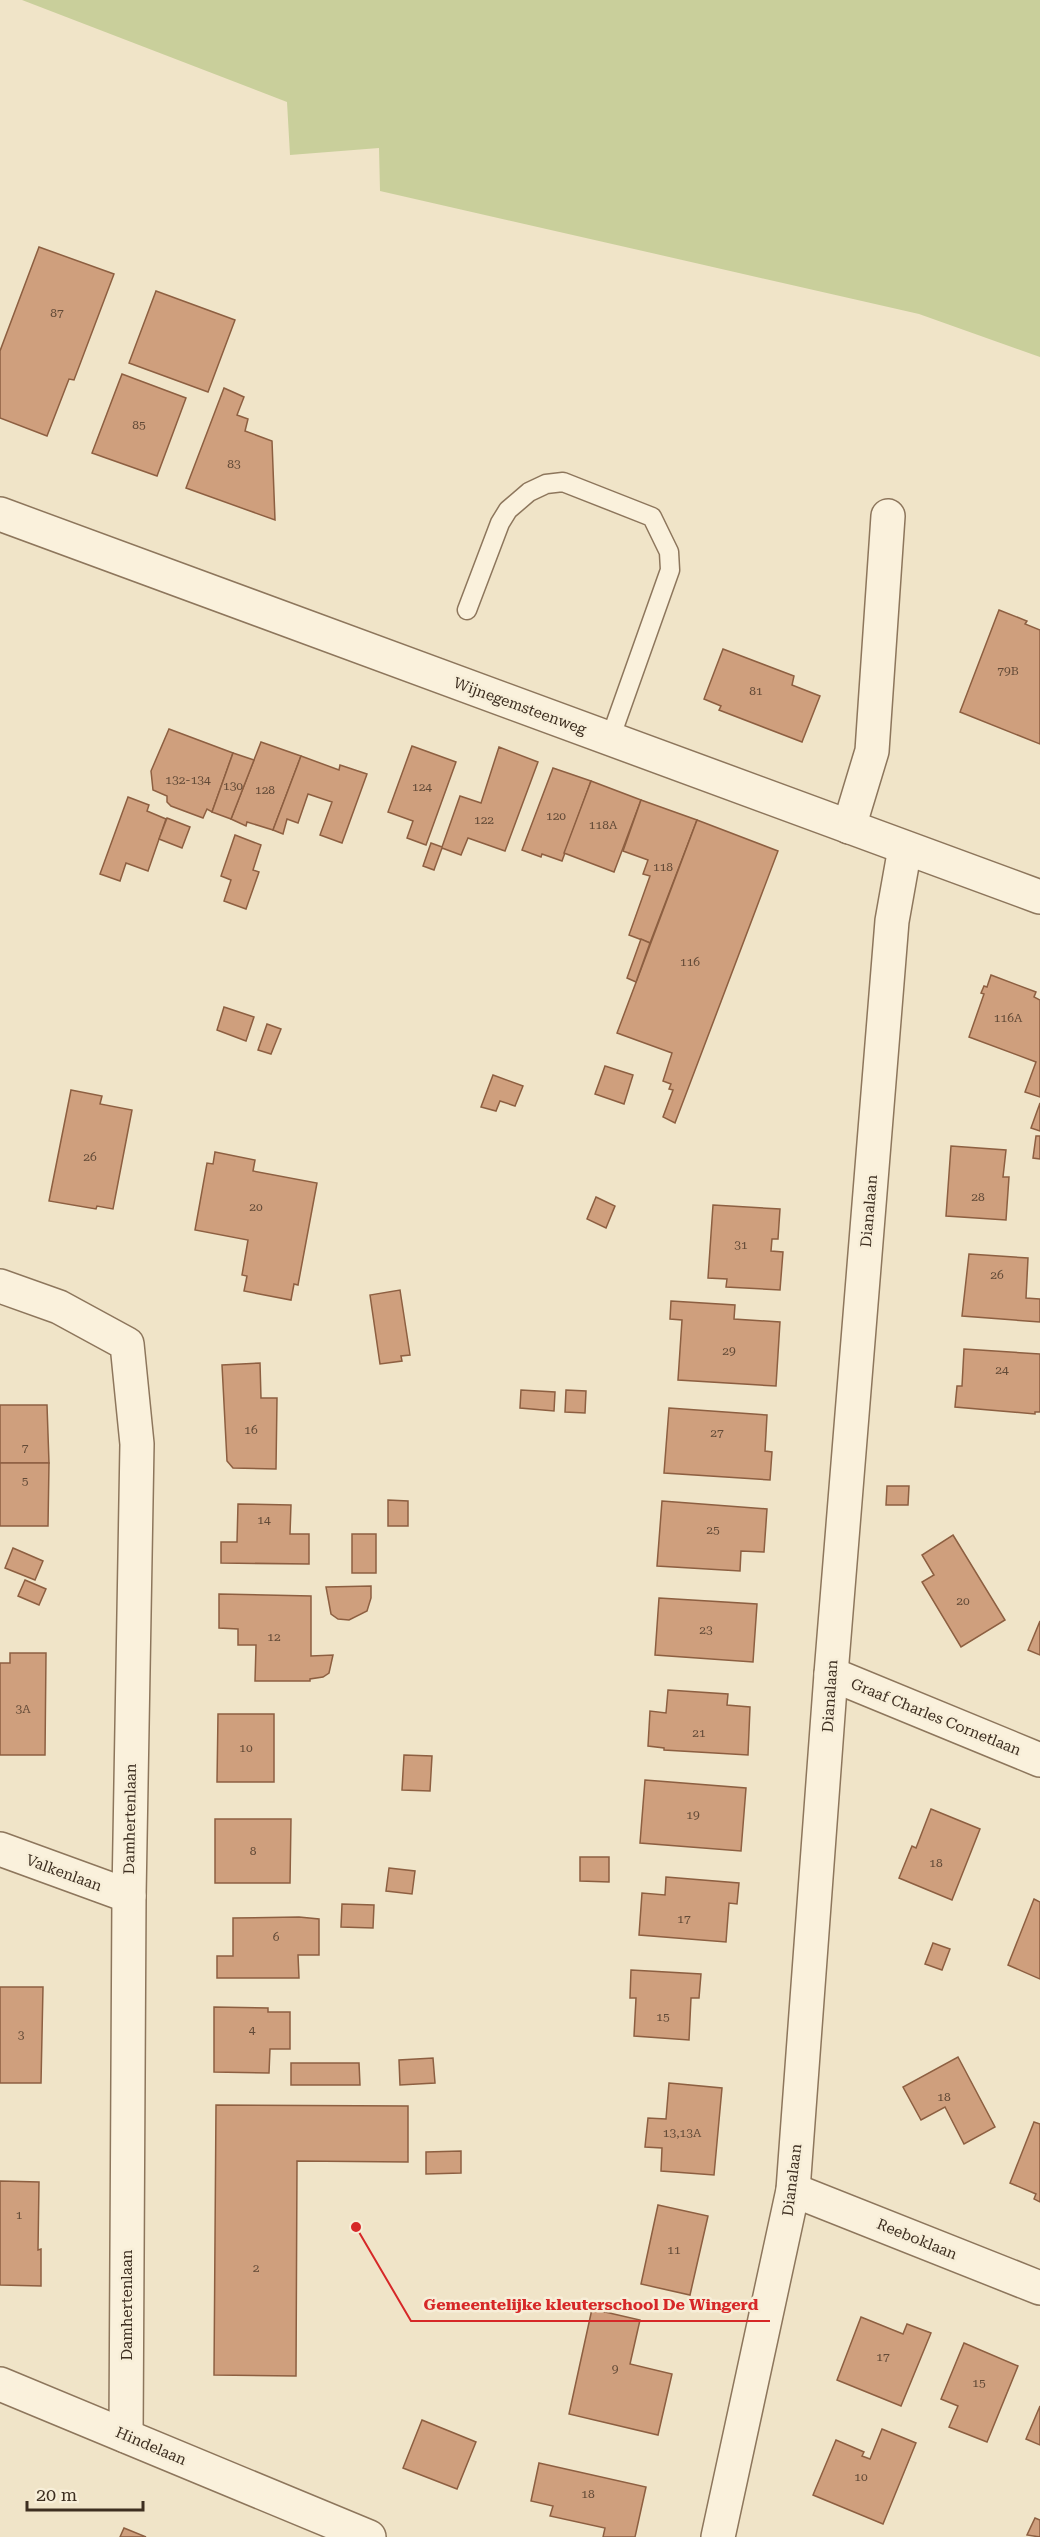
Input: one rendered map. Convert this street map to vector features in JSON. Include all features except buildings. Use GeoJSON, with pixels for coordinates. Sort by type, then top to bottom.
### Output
{"type":"FeatureCollection","features":[{"type":"Feature","properties":{"kind":"street","name":"Wijnegemsteenweg"},"geometry":{"type":"LineString","coordinates":[[0,514],[1040,897]]}},
{"type":"Feature","properties":{"kind":"street"},"geometry":{"type":"LineString","coordinates":[[849,826],[872,751],[888,516]]}},
{"type":"Feature","properties":{"kind":"street","name":"Dianalaan"},"geometry":{"type":"LineString","coordinates":[[718,2537],[793,2190],[831,1674],[892,921],[905,848]]}},
{"type":"Feature","properties":{"kind":"street","name":"Damhertenlaan"},"geometry":{"type":"LineString","coordinates":[[0,1286],[59,1307],[127,1344],[137,1444],[129,1896],[126,2436]]}},
{"type":"Feature","properties":{"kind":"street","name":"Graaf Charles Cornetlaan"},"geometry":{"type":"LineString","coordinates":[[831,1674],[1040,1760]]}},
{"type":"Feature","properties":{"kind":"street","name":"Valkenlaan"},"geometry":{"type":"LineString","coordinates":[[0,1849],[129,1896]]}},
{"type":"Feature","properties":{"kind":"street","name":"Reeboklaan"},"geometry":{"type":"LineString","coordinates":[[793,2190],[1040,2288]]}},
{"type":"Feature","properties":{"kind":"street","name":"Hindelaan"},"geometry":{"type":"LineString","coordinates":[[0,2384],[369,2537]]}},
{"type":"Feature","properties":{"kind":"lane"},"geometry":{"type":"LineString","coordinates":[[467,610],[500,523],[508,510],[529,492],[546,484],[563,482],[652,517],[669,552],[670,570],[610,739]]}},
{"type":"Feature","properties":{"kind":"green space"},"geometry":{"type":"Polygon","coordinates":[[[22,0],[1040,0],[1040,357],[919,314],[380,191],[379,148],[290,155],[287,102],[22,0]]]}},
{"type":"Feature","properties":{"kind":"place","name":"Gemeentelijke kleuterschool De Wingerd"},"geometry":{"type":"Point","coordinates":[356,2227]}}]}
